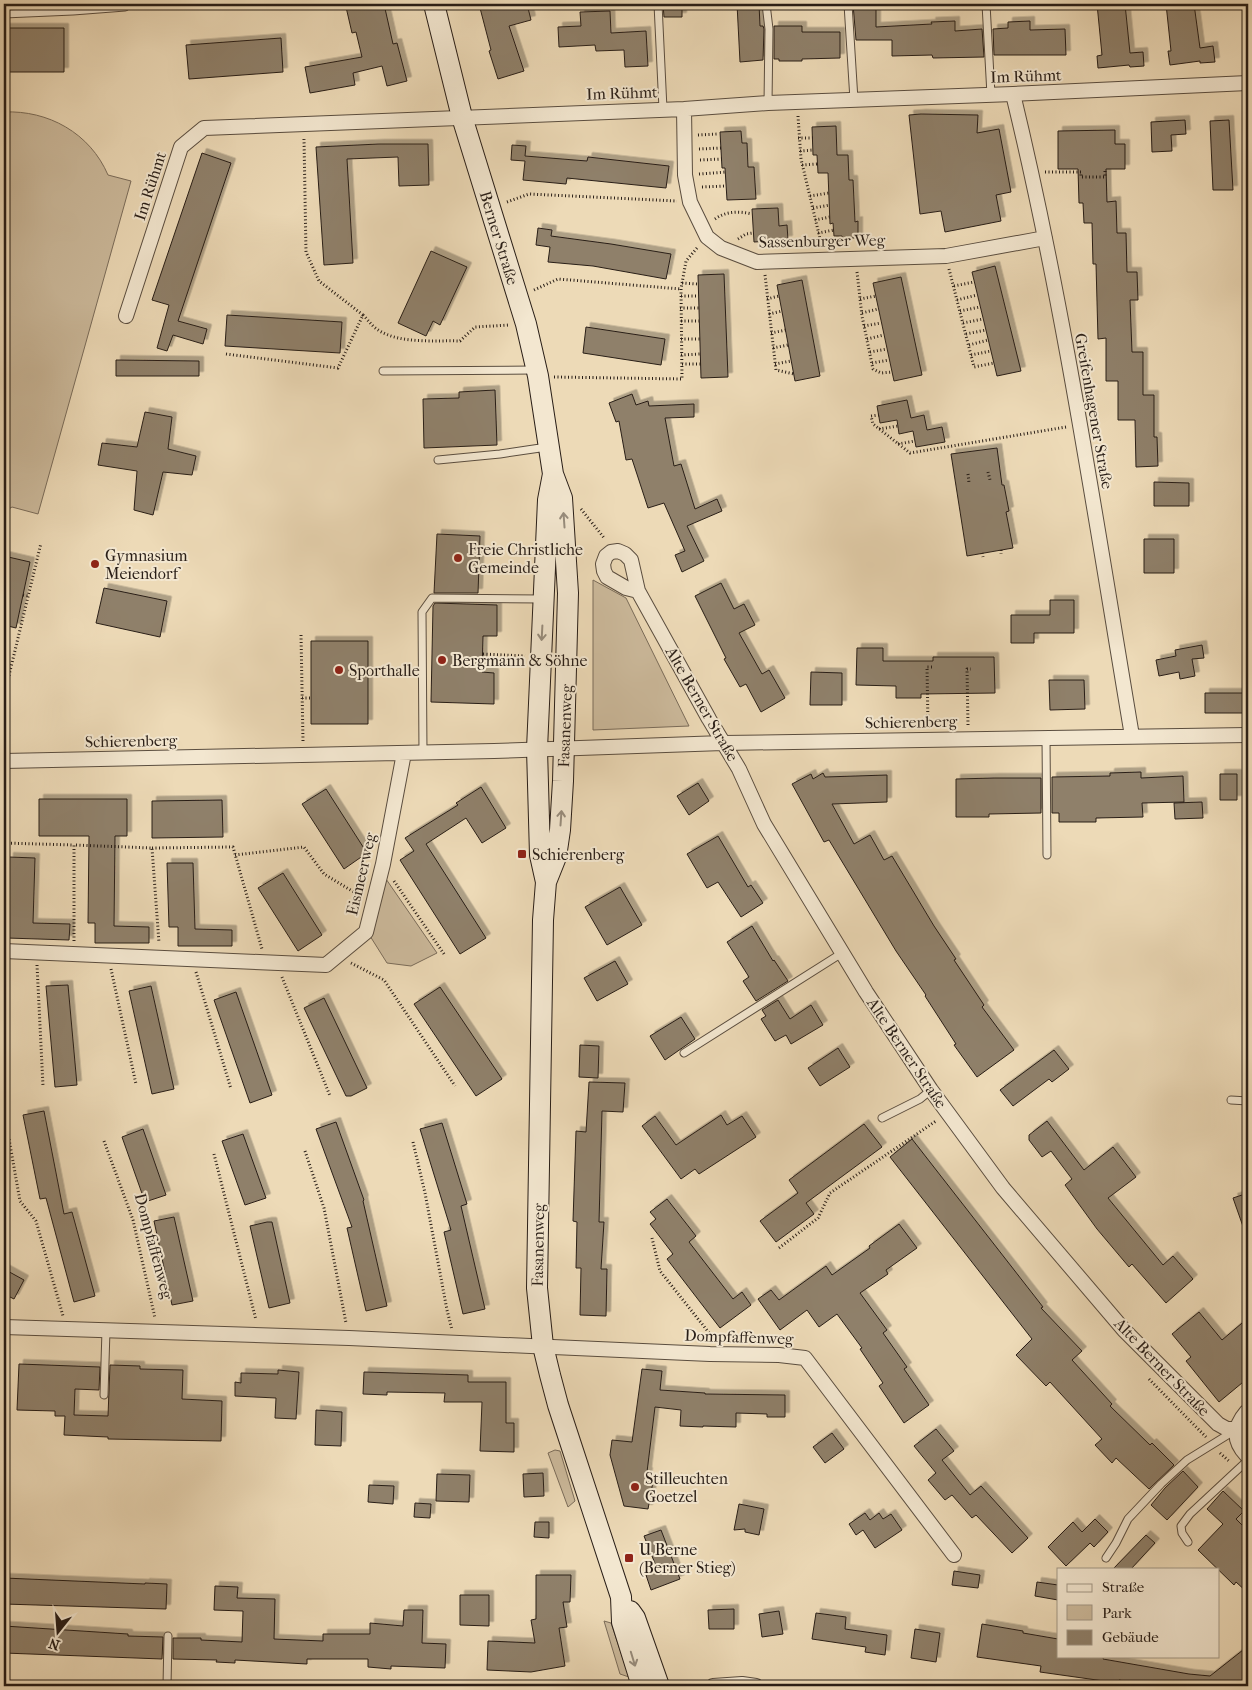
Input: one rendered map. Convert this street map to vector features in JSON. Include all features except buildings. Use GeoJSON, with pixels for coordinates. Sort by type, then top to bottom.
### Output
{"type":"FeatureCollection","features":[{"type":"Feature","properties":{"kind":"main road","name":"Berner Straße"},"geometry":{"type":"LineString","coordinates":[[434,4],[462,116],[526,324],[538,373],[553,474],[562,498],[567,568]]}},
{"type":"Feature","properties":{"kind":"main road","name":"Berner Straße"},"geometry":{"type":"LineString","coordinates":[[545,567],[548,500],[553,474]]}},
{"type":"Feature","properties":{"kind":"main road","name":"Fasanenweg"},"geometry":{"type":"LineString","coordinates":[[545,567],[537,749],[540,855],[546,882],[543,930],[538,1288],[544,1346],[558,1405],[621,1597],[635,1618],[659,1686]]}},
{"type":"Feature","properties":{"kind":"main road","name":"Fasanenweg"},"geometry":{"type":"LineString","coordinates":[[546,882],[556,856],[560,830],[568,603],[567,568]]}},
{"type":"Feature","properties":{"kind":"main road","name":"Fasanenweg"},"geometry":{"type":"LineString","coordinates":[[621,1597],[622,1622],[642,1686]]}},
{"type":"Feature","properties":{"kind":"street","name":"Im Rühmt"},"geometry":{"type":"LineString","coordinates":[[126,316],[181,148],[204,128],[462,116],[663,110],[768,103],[1248,83]]}},
{"type":"Feature","properties":{"kind":"street","name":"Greifenhagener Straße"},"geometry":{"type":"LineString","coordinates":[[1013,94],[1032,173],[1079,425],[1132,736]]}},
{"type":"Feature","properties":{"kind":"street"},"geometry":{"type":"LineString","coordinates":[[684,109],[685,168],[690,202],[705,233]]}},
{"type":"Feature","properties":{"kind":"street","name":"Sassenburger Weg"},"geometry":{"type":"LineString","coordinates":[[705,233],[721,248],[757,262],[946,256],[1044,238]]}},
{"type":"Feature","properties":{"kind":"street"},"geometry":{"type":"LineString","coordinates":[[614,552],[606,556],[603,564],[607,577],[616,583],[638,591]]}},
{"type":"Feature","properties":{"kind":"street","name":"Alte Berner Straße"},"geometry":{"type":"LineString","coordinates":[[614,552],[625,554],[631,560],[638,591],[739,769],[764,824],[866,992],[931,1090],[1003,1188],[1124,1330],[1218,1424],[1238,1429]]}},
{"type":"Feature","properties":{"kind":"street","name":"Schierenberg"},"geometry":{"type":"LineString","coordinates":[[4,761],[423,753],[723,743],[1248,735]]}},
{"type":"Feature","properties":{"kind":"street","name":"Eismeerweg"},"geometry":{"type":"LineString","coordinates":[[4,952],[326,965],[366,932],[383,864],[404,753]]}},
{"type":"Feature","properties":{"kind":"street","name":"Dompfaffenweg"},"geometry":{"type":"LineString","coordinates":[[4,1327],[455,1342],[710,1354],[780,1355],[805,1358],[954,1555]]}},
{"type":"Feature","properties":{"kind":"street"},"geometry":{"type":"LineString","coordinates":[[1248,1413],[1238,1429],[1238,1439],[1248,1454]]}},
{"type":"Feature","properties":{"kind":"street"},"geometry":{"type":"LineString","coordinates":[[713,1686],[746,1686]]}},
{"type":"Feature","properties":{"kind":"lane"},"geometry":{"type":"LineString","coordinates":[[658,4],[663,110]]}},
{"type":"Feature","properties":{"kind":"lane"},"geometry":{"type":"LineString","coordinates":[[766,4],[768,103]]}},
{"type":"Feature","properties":{"kind":"lane"},"geometry":{"type":"LineString","coordinates":[[848,4],[854,100]]}},
{"type":"Feature","properties":{"kind":"lane"},"geometry":{"type":"LineString","coordinates":[[986,4],[991,95]]}},
{"type":"Feature","properties":{"kind":"lane"},"geometry":{"type":"LineString","coordinates":[[4,14],[125,7]]}},
{"type":"Feature","properties":{"kind":"lane"},"geometry":{"type":"LineString","coordinates":[[383,371],[538,373]]}},
{"type":"Feature","properties":{"kind":"lane"},"geometry":{"type":"LineString","coordinates":[[438,460],[550,447]]}},
{"type":"Feature","properties":{"kind":"lane"},"geometry":{"type":"LineString","coordinates":[[423,753],[422,612],[432,598],[544,599]]}},
{"type":"Feature","properties":{"kind":"lane"},"geometry":{"type":"LineString","coordinates":[[1046,737],[1047,855]]}},
{"type":"Feature","properties":{"kind":"lane"},"geometry":{"type":"LineString","coordinates":[[684,1054],[842,953]]}},
{"type":"Feature","properties":{"kind":"lane"},"geometry":{"type":"LineString","coordinates":[[882,1118],[920,1099],[931,1090]]}},
{"type":"Feature","properties":{"kind":"lane"},"geometry":{"type":"LineString","coordinates":[[1231,1100],[1248,1101]]}},
{"type":"Feature","properties":{"kind":"lane"},"geometry":{"type":"LineString","coordinates":[[104,1395],[106,1329]]}},
{"type":"Feature","properties":{"kind":"lane"},"geometry":{"type":"LineString","coordinates":[[1106,1558],[1128,1519],[1161,1484],[1187,1460],[1238,1429]]}},
{"type":"Feature","properties":{"kind":"lane"},"geometry":{"type":"LineString","coordinates":[[1188,1542],[1182,1534],[1181,1526],[1196,1509],[1248,1460]]}},
{"type":"Feature","properties":{"kind":"lane"},"geometry":{"type":"LineString","coordinates":[[167,1686],[168,1636]]}},
{"type":"Feature","properties":{"kind":"path"},"geometry":{"type":"LineString","coordinates":[[797,103],[798,138],[802,165],[825,260]]}},
{"type":"Feature","properties":{"kind":"path"},"geometry":{"type":"LineString","coordinates":[[304,123],[306,252],[319,281],[363,315],[375,328],[394,336],[408,339],[460,341],[475,327],[526,324]]}},
{"type":"Feature","properties":{"kind":"path"},"geometry":{"type":"LineString","coordinates":[[798,138],[813,138]]}},
{"type":"Feature","properties":{"kind":"path"},"geometry":{"type":"LineString","coordinates":[[685,168],[721,148]]}},
{"type":"Feature","properties":{"kind":"path"},"geometry":{"type":"LineString","coordinates":[[800,151],[813,150]]}},
{"type":"Feature","properties":{"kind":"path"},"geometry":{"type":"LineString","coordinates":[[685,168],[722,159]]}},
{"type":"Feature","properties":{"kind":"path"},"geometry":{"type":"LineString","coordinates":[[802,165],[817,164]]}},
{"type":"Feature","properties":{"kind":"path"},"geometry":{"type":"LineString","coordinates":[[685,168],[726,172]]}},
{"type":"Feature","properties":{"kind":"path"},"geometry":{"type":"LineString","coordinates":[[685,168],[726,186]]}},
{"type":"Feature","properties":{"kind":"path"},"geometry":{"type":"LineString","coordinates":[[1032,173],[1073,170],[1081,172],[1081,177],[1105,177],[1105,170]]}},
{"type":"Feature","properties":{"kind":"path"},"geometry":{"type":"LineString","coordinates":[[810,196],[829,193]]}},
{"type":"Feature","properties":{"kind":"path"},"geometry":{"type":"LineString","coordinates":[[490,209],[529,194],[690,202]]}},
{"type":"Feature","properties":{"kind":"path"},"geometry":{"type":"LineString","coordinates":[[813,208],[830,205]]}},
{"type":"Feature","properties":{"kind":"path"},"geometry":{"type":"LineString","coordinates":[[538,373],[682,379],[680,308],[686,261],[705,233],[724,214],[742,212],[752,214]]}},
{"type":"Feature","properties":{"kind":"path"},"geometry":{"type":"LineString","coordinates":[[815,220],[830,217]]}},
{"type":"Feature","properties":{"kind":"path"},"geometry":{"type":"LineString","coordinates":[[818,233],[834,230]]}},
{"type":"Feature","properties":{"kind":"path"},"geometry":{"type":"LineString","coordinates":[[946,256],[974,367],[994,363]]}},
{"type":"Feature","properties":{"kind":"path"},"geometry":{"type":"LineString","coordinates":[[856,259],[864,326],[873,368],[881,373],[892,372]]}},
{"type":"Feature","properties":{"kind":"path"},"geometry":{"type":"LineString","coordinates":[[764,262],[776,370],[794,374]]}},
{"type":"Feature","properties":{"kind":"path"},"geometry":{"type":"LineString","coordinates":[[518,298],[558,279],[681,289]]}},
{"type":"Feature","properties":{"kind":"path"},"geometry":{"type":"LineString","coordinates":[[954,286],[974,282]]}},
{"type":"Feature","properties":{"kind":"path"},"geometry":{"type":"LineString","coordinates":[[682,283],[698,284]]}},
{"type":"Feature","properties":{"kind":"path"},"geometry":{"type":"LineString","coordinates":[[681,296],[698,296]]}},
{"type":"Feature","properties":{"kind":"path"},"geometry":{"type":"LineString","coordinates":[[767,299],[779,296]]}},
{"type":"Feature","properties":{"kind":"path"},"geometry":{"type":"LineString","coordinates":[[860,299],[876,296]]}},
{"type":"Feature","properties":{"kind":"path"},"geometry":{"type":"LineString","coordinates":[[957,300],[977,296]]}},
{"type":"Feature","properties":{"kind":"path"},"geometry":{"type":"LineString","coordinates":[[960,311],[980,307]]}},
{"type":"Feature","properties":{"kind":"path"},"geometry":{"type":"LineString","coordinates":[[680,308],[699,308]]}},
{"type":"Feature","properties":{"kind":"path"},"geometry":{"type":"LineString","coordinates":[[862,313],[878,309]]}},
{"type":"Feature","properties":{"kind":"path"},"geometry":{"type":"LineString","coordinates":[[769,314],[782,312]]}},
{"type":"Feature","properties":{"kind":"path"},"geometry":{"type":"LineString","coordinates":[[226,354],[338,368],[363,315]]}},
{"type":"Feature","properties":{"kind":"path"},"geometry":{"type":"LineString","coordinates":[[963,323],[983,319]]}},
{"type":"Feature","properties":{"kind":"path"},"geometry":{"type":"LineString","coordinates":[[681,321],[699,321]]}},
{"type":"Feature","properties":{"kind":"path"},"geometry":{"type":"LineString","coordinates":[[864,326],[881,323]]}},
{"type":"Feature","properties":{"kind":"path"},"geometry":{"type":"LineString","coordinates":[[771,333],[786,330]]}},
{"type":"Feature","properties":{"kind":"path"},"geometry":{"type":"LineString","coordinates":[[966,334],[986,330]]}},
{"type":"Feature","properties":{"kind":"path"},"geometry":{"type":"LineString","coordinates":[[867,339],[884,336]]}},
{"type":"Feature","properties":{"kind":"path"},"geometry":{"type":"LineString","coordinates":[[681,338],[700,339]]}},
{"type":"Feature","properties":{"kind":"path"},"geometry":{"type":"LineString","coordinates":[[968,345],[988,340]]}},
{"type":"Feature","properties":{"kind":"path"},"geometry":{"type":"LineString","coordinates":[[773,348],[788,345]]}},
{"type":"Feature","properties":{"kind":"path"},"geometry":{"type":"LineString","coordinates":[[870,352],[887,349]]}},
{"type":"Feature","properties":{"kind":"path"},"geometry":{"type":"LineString","coordinates":[[971,355],[991,351]]}},
{"type":"Feature","properties":{"kind":"path"},"geometry":{"type":"LineString","coordinates":[[682,354],[700,354]]}},
{"type":"Feature","properties":{"kind":"path"},"geometry":{"type":"LineString","coordinates":[[872,363],[889,360]]}},
{"type":"Feature","properties":{"kind":"path"},"geometry":{"type":"LineString","coordinates":[[775,364],[791,361]]}},
{"type":"Feature","properties":{"kind":"path"},"geometry":{"type":"LineString","coordinates":[[682,364],[701,364]]}},
{"type":"Feature","properties":{"kind":"path"},"geometry":{"type":"LineString","coordinates":[[878,415],[871,416],[872,424],[910,453],[1079,425]]}},
{"type":"Feature","properties":{"kind":"path"},"geometry":{"type":"LineString","coordinates":[[879,429],[898,426]]}},
{"type":"Feature","properties":{"kind":"path"},"geometry":{"type":"LineString","coordinates":[[898,444],[915,441]]}},
{"type":"Feature","properties":{"kind":"path"},"geometry":{"type":"LineString","coordinates":[[988,472],[990,480]]}},
{"type":"Feature","properties":{"kind":"path"},"geometry":{"type":"LineString","coordinates":[[968,474],[970,483]]}},
{"type":"Feature","properties":{"kind":"path"},"geometry":{"type":"LineString","coordinates":[[578,505],[614,552]]}},
{"type":"Feature","properties":{"kind":"path"},"geometry":{"type":"LineString","coordinates":[[4,696],[41,543]]}},
{"type":"Feature","properties":{"kind":"path"},"geometry":{"type":"LineString","coordinates":[[23,595],[28,596]]}},
{"type":"Feature","properties":{"kind":"path"},"geometry":{"type":"LineString","coordinates":[[301,634],[302,754]]}},
{"type":"Feature","properties":{"kind":"path"},"geometry":{"type":"LineString","coordinates":[[483,654],[541,656]]}},
{"type":"Feature","properties":{"kind":"path"},"geometry":{"type":"LineString","coordinates":[[928,739],[927,667],[933,667]]}},
{"type":"Feature","properties":{"kind":"path"},"geometry":{"type":"LineString","coordinates":[[969,738],[969,684],[967,669],[971,669]]}},
{"type":"Feature","properties":{"kind":"path"},"geometry":{"type":"LineString","coordinates":[[927,684],[933,684]]}},
{"type":"Feature","properties":{"kind":"path"},"geometry":{"type":"LineString","coordinates":[[302,698],[311,698]]}},
{"type":"Feature","properties":{"kind":"path"},"geometry":{"type":"LineString","coordinates":[[4,843],[152,848],[233,847],[271,963],[330,1096]]}},
{"type":"Feature","properties":{"kind":"path"},"geometry":{"type":"LineString","coordinates":[[74,845],[74,955]]}},
{"type":"Feature","properties":{"kind":"path"},"geometry":{"type":"LineString","coordinates":[[235,855],[304,847],[324,874],[373,903]]}},
{"type":"Feature","properties":{"kind":"path"},"geometry":{"type":"LineString","coordinates":[[152,848],[160,958]]}},
{"type":"Feature","properties":{"kind":"path"},"geometry":{"type":"LineString","coordinates":[[383,864],[444,954]]}},
{"type":"Feature","properties":{"kind":"path"},"geometry":{"type":"LineString","coordinates":[[36,952],[43,1086]]}},
{"type":"Feature","properties":{"kind":"path"},"geometry":{"type":"LineString","coordinates":[[108,956],[136,1084]]}},
{"type":"Feature","properties":{"kind":"path"},"geometry":{"type":"LineString","coordinates":[[337,956],[384,980],[455,1086]]}},
{"type":"Feature","properties":{"kind":"path"},"geometry":{"type":"LineString","coordinates":[[192,960],[231,1089]]}},
{"type":"Feature","properties":{"kind":"path"},"geometry":{"type":"LineString","coordinates":[[779,1248],[818,1218],[830,1193],[948,1112]]}},
{"type":"Feature","properties":{"kind":"path"},"geometry":{"type":"LineString","coordinates":[[6,1122],[20,1201],[36,1221],[67,1328]]}},
{"type":"Feature","properties":{"kind":"path","name":"Dompfaffenweg"},"geometry":{"type":"LineString","coordinates":[[104,1141],[133,1220],[158,1333]]}},
{"type":"Feature","properties":{"kind":"path"},"geometry":{"type":"LineString","coordinates":[[413,1142],[455,1342]]}},
{"type":"Feature","properties":{"kind":"path"},"geometry":{"type":"LineString","coordinates":[[305,1151],[324,1208],[349,1338]]}},
{"type":"Feature","properties":{"kind":"path"},"geometry":{"type":"LineString","coordinates":[[214,1154],[260,1336]]}},
{"type":"Feature","properties":{"kind":"path"},"geometry":{"type":"LineString","coordinates":[[652,1238],[660,1270],[710,1334],[710,1354]]}},
{"type":"Feature","properties":{"kind":"green space"},"geometry":{"type":"Polygon","coordinates":[[[4,112],[36,115],[66,127],[90,147],[108,175],[131,181],[38,514],[12,507],[4,512],[4,112]]]}},
{"type":"Feature","properties":{"kind":"green space"},"geometry":{"type":"Polygon","coordinates":[[[593,580],[626,598],[689,726],[593,730],[593,580]]]}},
{"type":"Feature","properties":{"kind":"green space"},"geometry":{"type":"Polygon","coordinates":[[[386,879],[437,953],[411,966],[387,963],[370,936],[386,879]]]}},
{"type":"Feature","properties":{"kind":"green space"},"geometry":{"type":"Polygon","coordinates":[[[555,1450],[560,1451],[575,1501],[568,1507],[548,1453],[555,1450]]]}},
{"type":"Feature","properties":{"kind":"green space"},"geometry":{"type":"Polygon","coordinates":[[[604,1621],[611,1623],[629,1677],[620,1674],[604,1621]]]}},
{"type":"Feature","properties":{"kind":"place","name":"Freie Christliche Gemeinde"},"geometry":{"type":"Point","coordinates":[458,558]}},
{"type":"Feature","properties":{"kind":"place","name":"Gymnasium Meiendorf"},"geometry":{"type":"Point","coordinates":[95,564]}},
{"type":"Feature","properties":{"kind":"place","name":"Bergmann & Söhne"},"geometry":{"type":"Point","coordinates":[442,660]}},
{"type":"Feature","properties":{"kind":"place","name":"Sporthalle"},"geometry":{"type":"Point","coordinates":[339,670]}},
{"type":"Feature","properties":{"kind":"place","name":"Schierenberg"},"geometry":{"type":"Point","coordinates":[522,854]}},
{"type":"Feature","properties":{"kind":"place","name":"Stilleuchten Goetzel"},"geometry":{"type":"Point","coordinates":[635,1487]}},
{"type":"Feature","properties":{"kind":"place","name":"U Berne (Berner Stieg)"},"geometry":{"type":"Point","coordinates":[629,1558]}}]}
